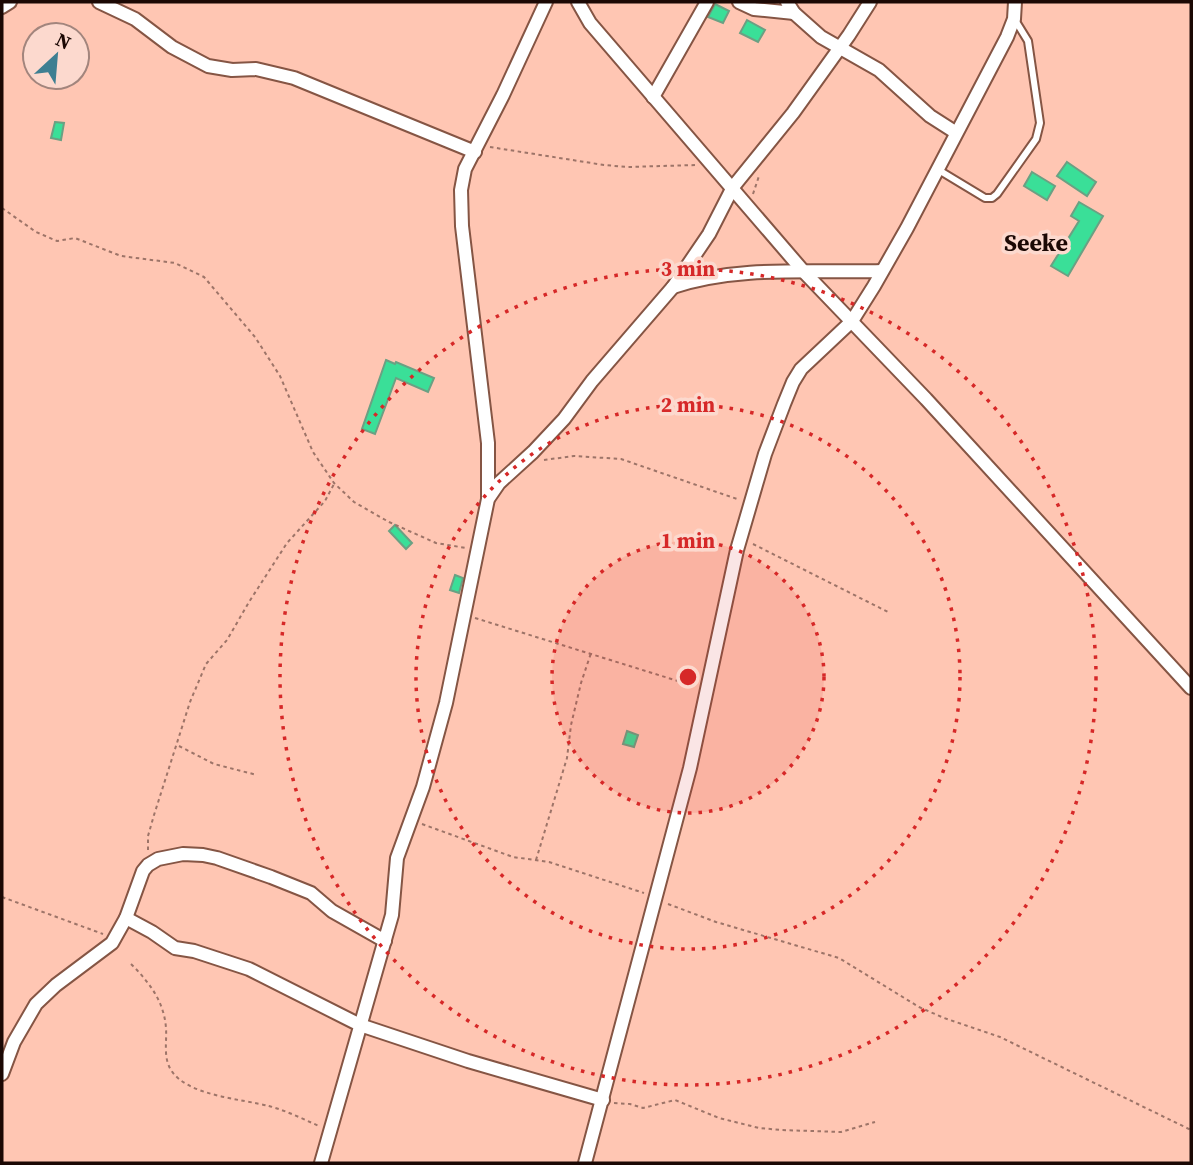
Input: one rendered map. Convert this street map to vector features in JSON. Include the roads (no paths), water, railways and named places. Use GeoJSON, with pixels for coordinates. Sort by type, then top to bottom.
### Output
{"type":"FeatureCollection","features":[{"type":"Feature","properties":{"kind":"street"},"geometry":{"type":"LineString","coordinates":[[2,7],[10,2]]}},
{"type":"Feature","properties":{"kind":"street"},"geometry":{"type":"LineString","coordinates":[[99,2],[135,19],[172,47],[208,66],[232,70],[256,69],[294,78],[477,149]]}},
{"type":"Feature","properties":{"kind":"street"},"geometry":{"type":"LineString","coordinates":[[321,1163],[392,915],[397,858],[434,750],[488,499],[488,443],[462,226],[461,190],[465,169],[546,2]]}},
{"type":"Feature","properties":{"kind":"street"},"geometry":{"type":"LineString","coordinates":[[578,2],[590,23],[733,187],[757,220],[926,399],[1191,688]]}},
{"type":"Feature","properties":{"kind":"street"},"geometry":{"type":"LineString","coordinates":[[653,97],[707,2]]}},
{"type":"Feature","properties":{"kind":"street"},"geometry":{"type":"LineString","coordinates":[[739,2],[754,9],[790,7],[821,37],[879,69],[930,116],[955,132]]}},
{"type":"Feature","properties":{"kind":"street"},"geometry":{"type":"LineString","coordinates":[[488,499],[499,483],[564,419],[592,380],[673,287],[709,234],[733,187],[779,131],[870,2]]}},
{"type":"Feature","properties":{"kind":"street"},"geometry":{"type":"LineString","coordinates":[[585,1163],[690,768],[740,538],[765,454],[793,382],[818,352],[852,321],[882,271],[994,62],[1014,19],[1015,2]]}},
{"type":"Feature","properties":{"kind":"street"},"geometry":{"type":"LineString","coordinates":[[673,287],[713,278],[760,273],[882,271]]}},
{"type":"Feature","properties":{"kind":"street"},"geometry":{"type":"LineString","coordinates":[[2,1074],[14,1042],[36,1004],[50,989],[108,948],[125,918],[138,881],[148,864],[159,859],[183,854],[217,858],[312,893],[332,911],[385,941]]}},
{"type":"Feature","properties":{"kind":"street"},"geometry":{"type":"LineString","coordinates":[[125,918],[152,932],[174,948],[194,951],[249,969],[360,1025],[478,1064],[603,1100]]}},
{"type":"Feature","properties":{"kind":"lane"},"geometry":{"type":"LineString","coordinates":[[937,169],[985,198],[992,198],[1036,138],[1040,123],[1032,58],[1028,41],[1014,19]]}},
{"type":"Feature","properties":{"kind":"district","name":"Seeke"},"geometry":{"type":"Point","coordinates":[1036,242]}}]}
